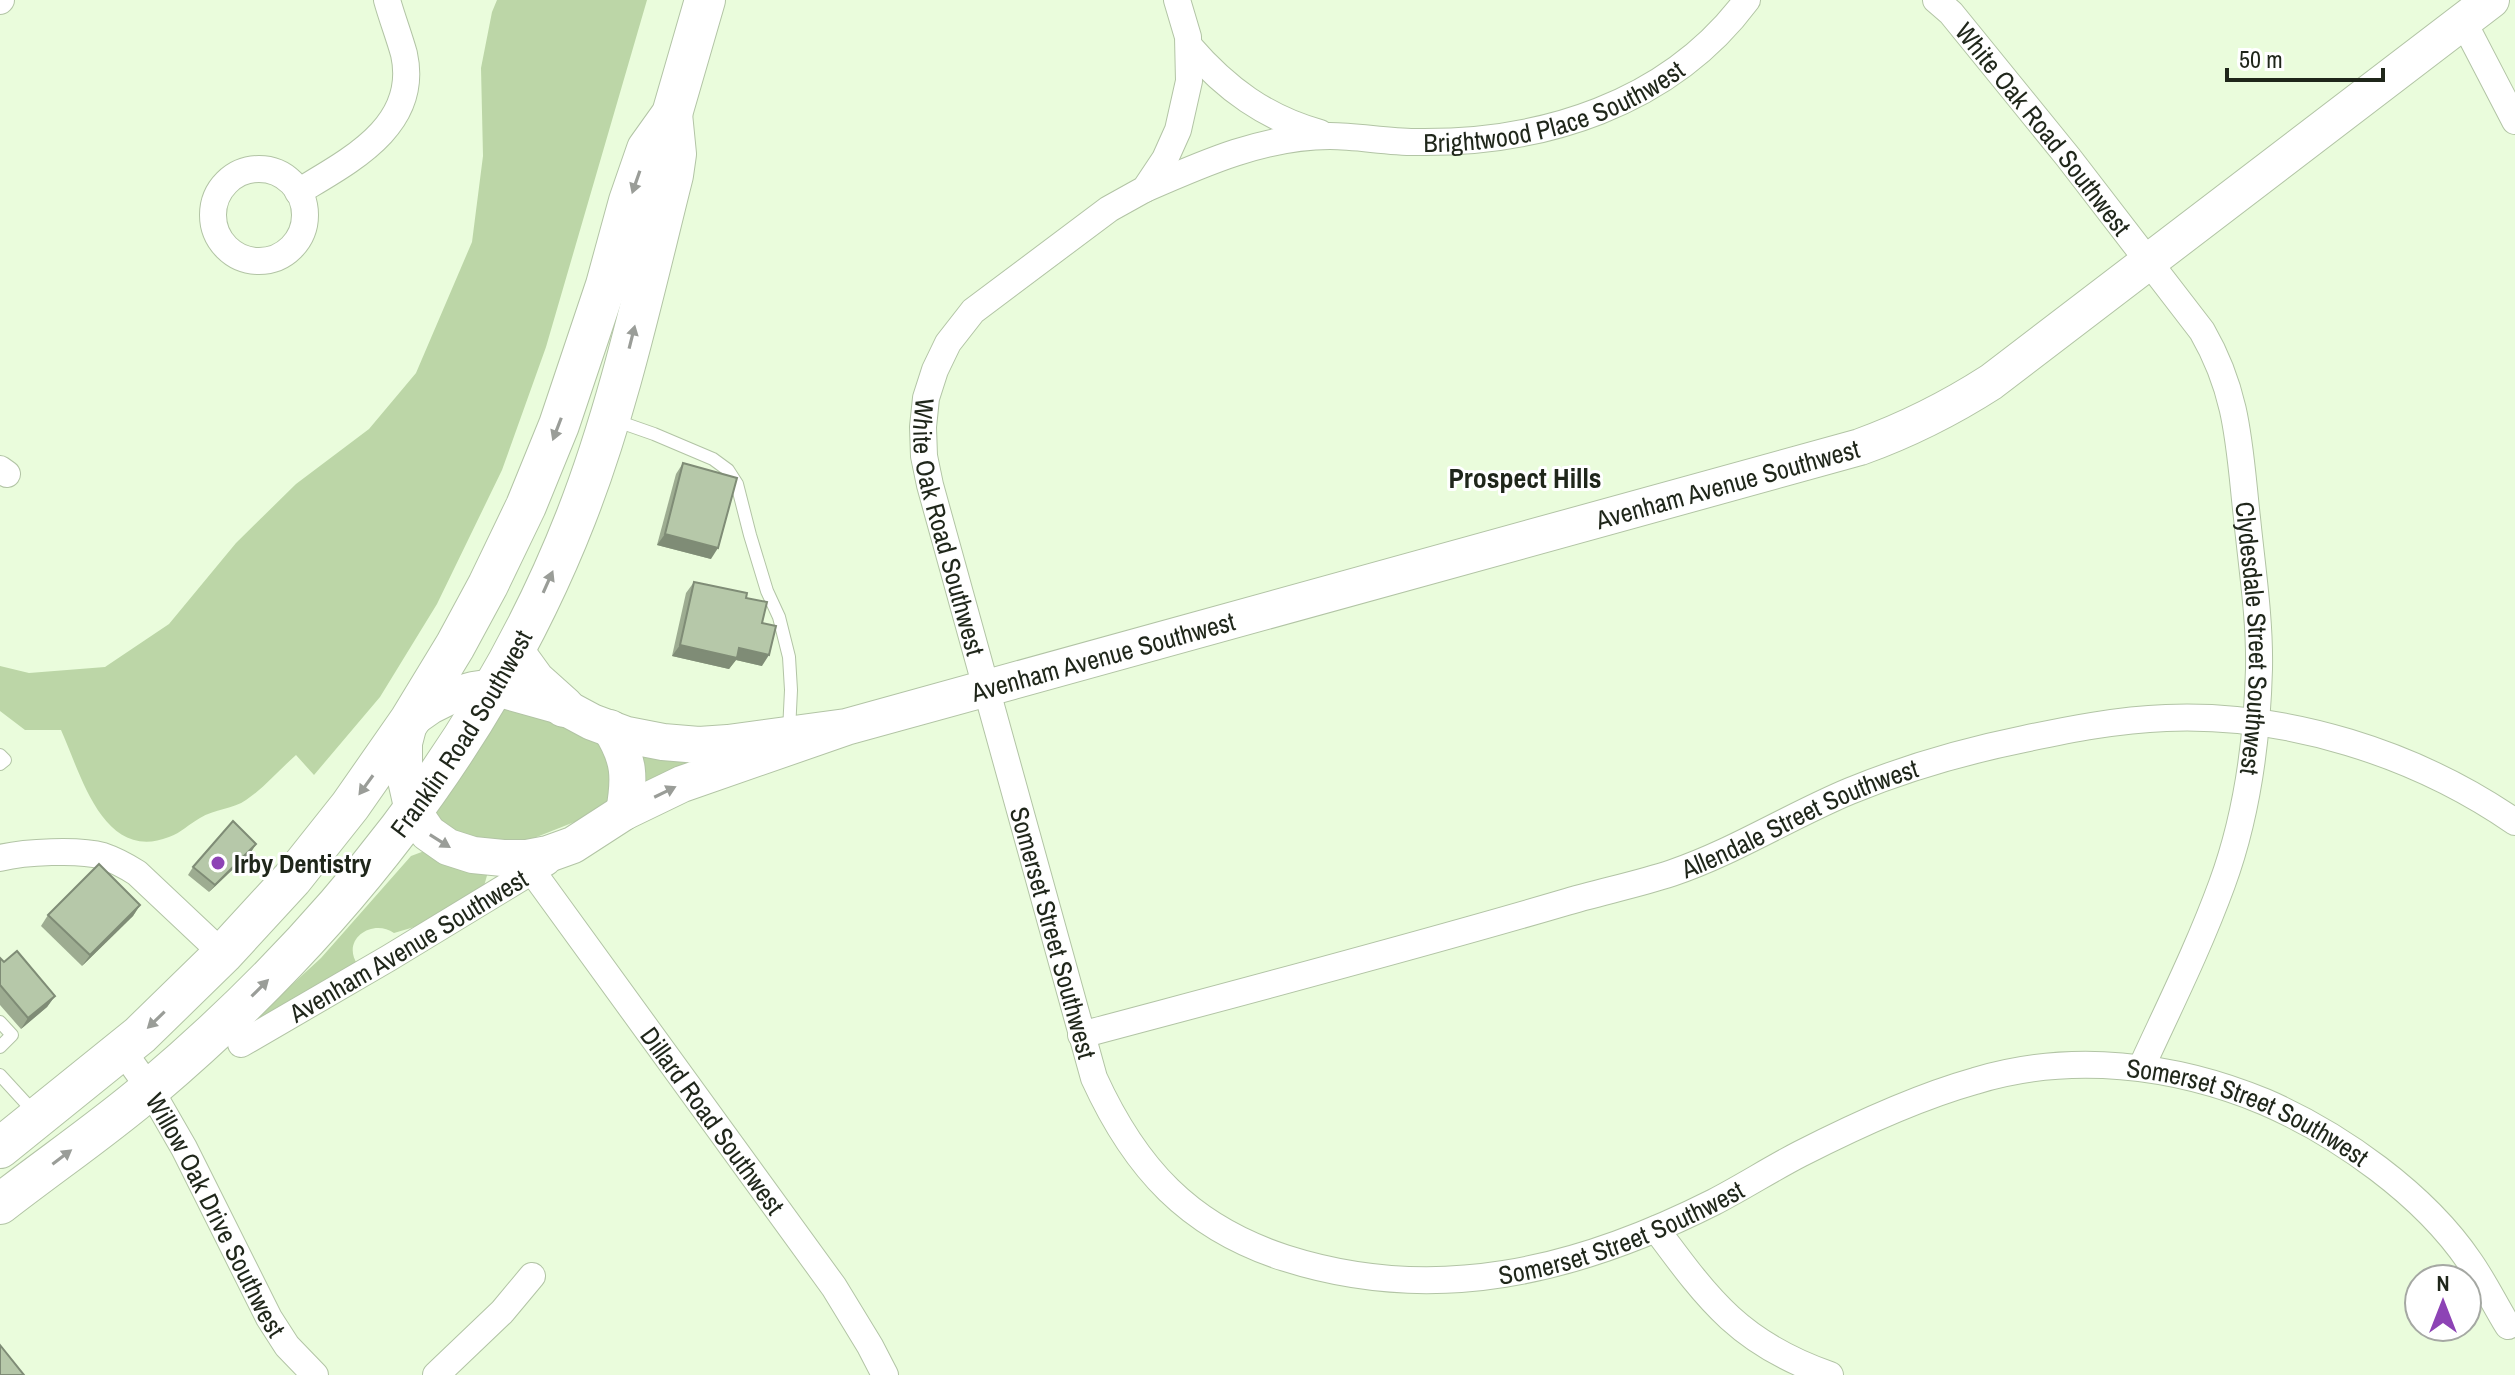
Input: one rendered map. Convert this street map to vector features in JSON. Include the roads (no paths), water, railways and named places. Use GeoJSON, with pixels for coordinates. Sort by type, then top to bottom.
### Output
{"type":"FeatureCollection","features":[{"type":"Feature","properties":{"kind":"main road","name":"Franklin Road Southwest"},"geometry":{"type":"LineString","coordinates":[[0,1148],[122,1050],[223,954],[292,879],[350,806],[410,720],[462,634],[526,506],[577,376],[647,149],[672,114],[705,0]]}},
{"type":"Feature","properties":{"kind":"main road","name":"Franklin Road Southwest"},"geometry":{"type":"LineString","coordinates":[[0,1204],[150,1089],[231,1018],[310,937],[366,873],[460,743],[514,652],[576,518],[611,419],[673,175],[676,154],[672,114]]}},
{"type":"Feature","properties":{"kind":"main road"},"geometry":{"type":"LineString","coordinates":[[514,652],[535,681],[564,707]]}},
{"type":"Feature","properties":{"kind":"street"},"geometry":{"type":"LineString","coordinates":[[298,192],[346,162],[379,137],[392,121],[402,98],[406,77],[404,56],[387,0]]}},
{"type":"Feature","properties":{"kind":"street","name":"White Oak Road Southwest"},"geometry":{"type":"LineString","coordinates":[[986,688],[924,456],[926,398],[948,343],[973,311],[1109,209],[1145,189],[1165,159],[1178,130],[1189,81],[1189,46],[1177,0]]}},
{"type":"Feature","properties":{"kind":"street","name":"Brightwood Place Southwest"},"geometry":{"type":"LineString","coordinates":[[1189,46],[1211,72],[1236,93],[1264,112],[1295,126],[1331,136],[1413,142],[1463,141],[1538,130],[1616,106],[1653,86],[1686,62],[1717,34],[1747,0]]}},
{"type":"Feature","properties":{"kind":"street","name":"White Oak Road Southwest"},"geometry":{"type":"LineString","coordinates":[[1936,0],[1951,13],[2149,262]]}},
{"type":"Feature","properties":{"kind":"street"},"geometry":{"type":"LineString","coordinates":[[2477,10],[2515,121]]}},
{"type":"Feature","properties":{"kind":"street","name":"Avenham Avenue Southwest"},"geometry":{"type":"LineString","coordinates":[[241,1044],[532,871],[624,812],[682,784],[846,727],[1860,447],[1917,425],[1991,382],[2477,10]]}},
{"type":"Feature","properties":{"kind":"street","name":"Brightwood Place Southwest"},"geometry":{"type":"LineString","coordinates":[[1145,189],[1255,146],[1331,136]]}},
{"type":"Feature","properties":{"kind":"street","name":"Clydesdale Street Southwest"},"geometry":{"type":"LineString","coordinates":[[2141,1068],[2222,883],[2239,827],[2256,723],[2259,667],[2257,609],[2235,417],[2227,385],[2202,331],[2149,262]]}},
{"type":"Feature","properties":{"kind":"street","name":"Avenham Avenue Southwest"},"geometry":{"type":"LineString","coordinates":[[573,845],[527,858],[473,855],[448,847],[428,833],[413,811],[404,771],[404,743],[410,720],[448,697],[493,687],[564,707],[610,728],[663,742],[699,745],[846,727]]}},
{"type":"Feature","properties":{"kind":"street","name":"Somerset Street Southwest"},"geometry":{"type":"LineString","coordinates":[[986,688],[1081,1035],[1094,1078],[1110,1113],[1130,1146],[1155,1176],[1189,1208],[1255,1248],[1303,1264],[1392,1279],[1442,1281],[1532,1271],[1656,1229],[1713,1203],[1797,1155],[1948,1089],[1978,1079],[2024,1070],[2071,1065],[2141,1068],[2192,1077],[2239,1091],[2318,1128],[2370,1162],[2416,1201],[2450,1237],[2469,1260],[2508,1326]]}},
{"type":"Feature","properties":{"kind":"street","name":"Allendale Street Southwest"},"geometry":{"type":"LineString","coordinates":[[1081,1035],[1444,939],[1672,872],[1718,854],[1852,790],[1988,746],[2085,726],[2169,718],[2256,723],[2346,742],[2406,763],[2455,785],[2515,822]]}},
{"type":"Feature","properties":{"kind":"street"},"geometry":{"type":"LineString","coordinates":[[610,728],[627,762],[628,788],[624,812]]}},
{"type":"Feature","properties":{"kind":"street"},"geometry":{"type":"LineString","coordinates":[[0,858],[83,853],[122,864],[137,873],[223,954]]}},
{"type":"Feature","properties":{"kind":"street","name":"Dillard Road Southwest"},"geometry":{"type":"LineString","coordinates":[[532,871],[834,1287],[885,1375]]}},
{"type":"Feature","properties":{"kind":"street","name":"Willow Oak Drive Southwest"},"geometry":{"type":"LineString","coordinates":[[122,1050],[150,1089],[184,1148],[269,1318],[287,1346],[315,1375]]}},
{"type":"Feature","properties":{"kind":"street"},"geometry":{"type":"LineString","coordinates":[[1656,1229],[1700,1290],[1726,1316],[1780,1354],[1830,1375]]}},
{"type":"Feature","properties":{"kind":"street"},"geometry":{"type":"LineString","coordinates":[[436,1375],[502,1312],[532,1276]]}},
{"type":"Feature","properties":{"kind":"lane"},"geometry":{"type":"LineString","coordinates":[[611,419],[713,459],[728,470],[737,484],[789,657],[791,690],[788,734]]}},
{"type":"Feature","properties":{"kind":"lane"},"geometry":{"type":"LineString","coordinates":[[0,1022],[12,1035],[0,1047]]}},
{"type":"Feature","properties":{"kind":"lane"},"geometry":{"type":"LineString","coordinates":[[0,1075],[38,1118]]}},
{"type":"Feature","properties":{"kind":"place","name":"Irby Dentistry"},"geometry":{"type":"Point","coordinates":[218,863]}},
{"type":"Feature","properties":{"kind":"district","name":"Prospect Hills"},"geometry":{"type":"Point","coordinates":[1525,478]}}]}
